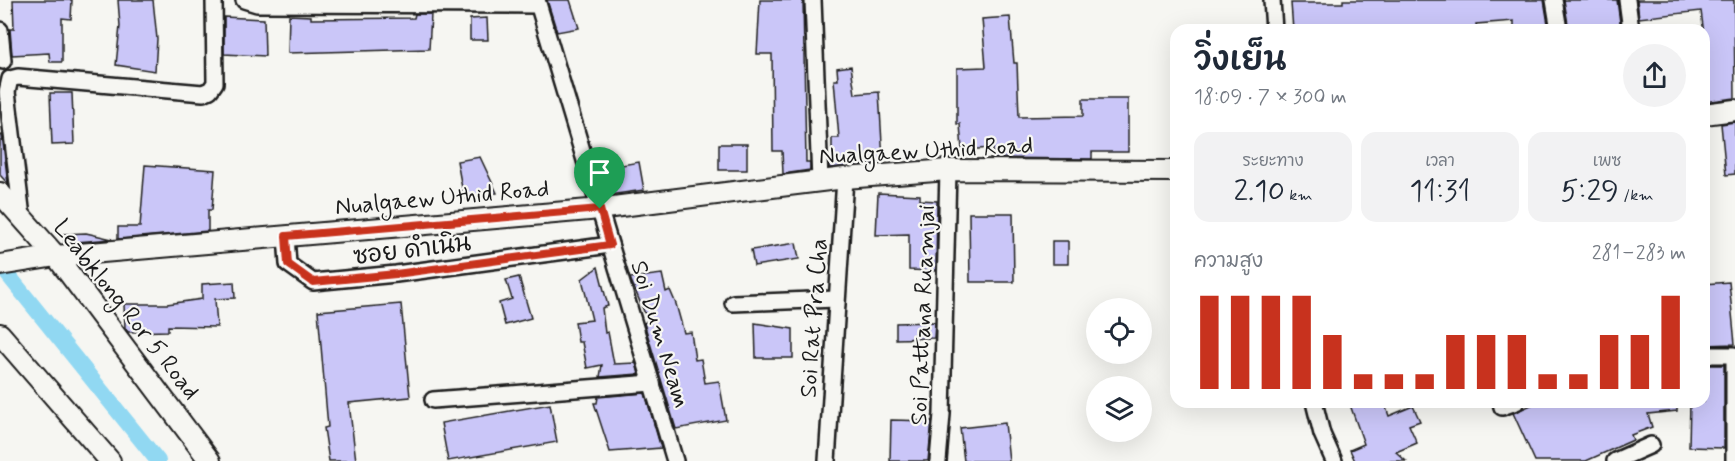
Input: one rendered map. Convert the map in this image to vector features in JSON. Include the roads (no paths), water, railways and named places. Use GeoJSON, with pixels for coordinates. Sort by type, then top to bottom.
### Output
{"type":"FeatureCollection","features":[{"type":"Feature","properties":{"kind":"street"},"geometry":{"type":"LineString","coordinates":[[22,217],[7,92],[10,79],[202,93],[210,90],[215,83],[214,0]]}},
{"type":"Feature","properties":{"kind":"street"},"geometry":{"type":"LineString","coordinates":[[244,0],[256,4],[538,3]]}},
{"type":"Feature","properties":{"kind":"street"},"geometry":{"type":"LineString","coordinates":[[813,0],[820,181]]}},
{"type":"Feature","properties":{"kind":"street"},"geometry":{"type":"LineString","coordinates":[[1272,0],[1274,24]]}},
{"type":"Feature","properties":{"kind":"street"},"geometry":{"type":"LineString","coordinates":[[1554,0],[1558,24]]}},
{"type":"Feature","properties":{"kind":"street"},"geometry":{"type":"LineString","coordinates":[[1627,0],[1630,24]]}},
{"type":"Feature","properties":{"kind":"street","name":"Soi Dum Neam"},"geometry":{"type":"LineString","coordinates":[[538,3],[675,461]]}},
{"type":"Feature","properties":{"kind":"street"},"geometry":{"type":"LineString","coordinates":[[0,30],[3,61]]}},
{"type":"Feature","properties":{"kind":"street"},"geometry":{"type":"LineString","coordinates":[[1710,113],[1735,110]]}},
{"type":"Feature","properties":{"kind":"street","name":"Nualgaew Uthid Road"},"geometry":{"type":"LineString","coordinates":[[0,264],[56,256],[600,209],[845,178],[948,170],[1170,171]]}},
{"type":"Feature","properties":{"kind":"street","name":"Soi Pattana Ruamjai"},"geometry":{"type":"LineString","coordinates":[[938,461],[942,414],[948,170]]}},
{"type":"Feature","properties":{"kind":"street","name":"Soi Rat Pra Cha"},"geometry":{"type":"LineString","coordinates":[[827,461],[845,178]]}},
{"type":"Feature","properties":{"kind":"street","name":"Leabklong Ror 5 Road"},"geometry":{"type":"LineString","coordinates":[[0,193],[56,256],[210,461]]}},
{"type":"Feature","properties":{"kind":"street","name":"ซอย ดำเนิน"},"geometry":{"type":"LineString","coordinates":[[286,236],[288,264],[313,282],[396,274],[610,245]]}},
{"type":"Feature","properties":{"kind":"street"},"geometry":{"type":"LineString","coordinates":[[733,303],[836,299]]}},
{"type":"Feature","properties":{"kind":"street"},"geometry":{"type":"LineString","coordinates":[[0,334],[110,461]]}},
{"type":"Feature","properties":{"kind":"street"},"geometry":{"type":"LineString","coordinates":[[1710,355],[1734,355],[1734,461]]}},
{"type":"Feature","properties":{"kind":"street"},"geometry":{"type":"LineString","coordinates":[[433,400],[652,383]]}},
{"type":"Feature","properties":{"kind":"street"},"geometry":{"type":"LineString","coordinates":[[1316,408],[1322,434],[1334,461]]}},
{"type":"Feature","properties":{"kind":"street"},"geometry":{"type":"LineString","coordinates":[[1615,461],[1651,444]]}},
{"type":"Feature","properties":{"kind":"waterway"},"geometry":{"type":"LineString","coordinates":[[0,265],[158,461]]}}]}
